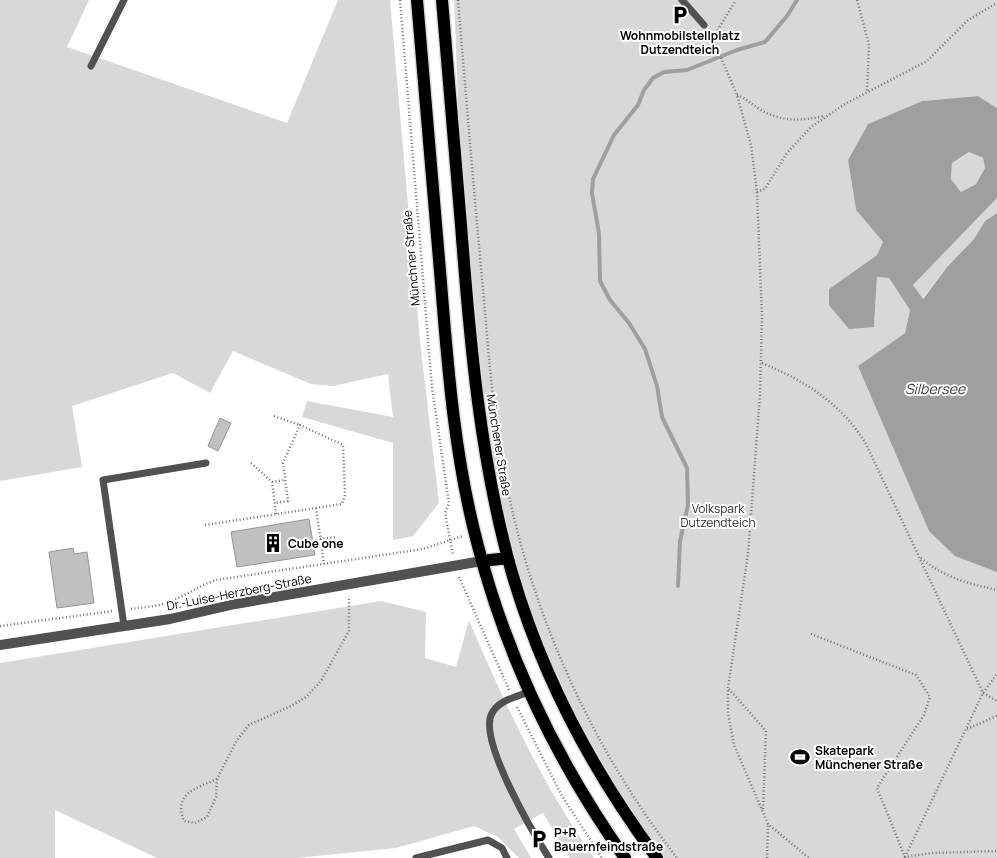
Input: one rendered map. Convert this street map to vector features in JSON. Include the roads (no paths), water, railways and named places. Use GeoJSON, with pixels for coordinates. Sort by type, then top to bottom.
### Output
{"type":"FeatureCollection","features":[{"type":"Feature","properties":{"kind":"main road"},"geometry":{"type":"LineString","coordinates":[[417,0],[451,390],[464,486],[482,561],[505,633],[529,692],[561,756],[625,858]]}},
{"type":"Feature","properties":{"kind":"main road","name":"Münchener Straße"},"geometry":{"type":"LineString","coordinates":[[442,0],[476,392],[488,474],[508,558],[534,636],[567,712],[608,786],[657,858]]}},
{"type":"Feature","properties":{"kind":"main road"},"geometry":{"type":"LineString","coordinates":[[482,561],[508,558]]}},
{"type":"Feature","properties":{"kind":"street","name":"Dr.-Luise-Herzberg-Straße"},"geometry":{"type":"LineString","coordinates":[[0,645],[170,619],[235,604],[482,561]]}},
{"type":"Feature","properties":{"kind":"lane"},"geometry":{"type":"LineString","coordinates":[[91,66],[124,0]]}},
{"type":"Feature","properties":{"kind":"lane"},"geometry":{"type":"LineString","coordinates":[[682,0],[704,25]]}},
{"type":"Feature","properties":{"kind":"lane"},"geometry":{"type":"LineString","coordinates":[[124,626],[103,480],[206,463]]}},
{"type":"Feature","properties":{"kind":"lane"},"geometry":{"type":"LineString","coordinates":[[529,692],[498,705],[491,716],[490,730],[496,756],[508,783],[549,858]]}},
{"type":"Feature","properties":{"kind":"lane"},"geometry":{"type":"LineString","coordinates":[[416,858],[488,840],[502,848],[507,858]]}},
{"type":"Feature","properties":{"kind":"water","name":"Silbersee"},"geometry":{"type":"Polygon","coordinates":[[[978,96],[997,108],[997,198],[913,285],[923,299],[947,267],[974,239],[985,221],[997,213],[997,572],[955,556],[929,531],[858,366],[905,333],[910,310],[889,278],[877,277],[874,327],[849,329],[829,305],[829,289],[877,255],[883,242],[856,210],[848,160],[868,124],[922,101],[978,96]],[[969,152],[952,163],[951,179],[961,192],[976,184],[985,168],[983,158],[969,152]]]}},
{"type":"Feature","properties":{"kind":"waterway"},"geometry":{"type":"LineString","coordinates":[[678,586],[680,541],[688,505],[687,468],[662,417],[657,386],[645,349],[629,323],[610,300],[600,281],[599,234],[592,193],[593,179],[614,135],[638,105],[644,90],[653,78],[664,72],[687,70],[737,50],[765,42],[787,16],[797,0]]}},
{"type":"Feature","properties":{"kind":"place","name":"Wohnmobilstellplatz Dutzendteich"},"geometry":{"type":"Point","coordinates":[680,15]}},
{"type":"Feature","properties":{"kind":"place","name":"Cube one"},"geometry":{"type":"Point","coordinates":[273,543]}},
{"type":"Feature","properties":{"kind":"place","name":"Skatepark Münchener Straße"},"geometry":{"type":"Point","coordinates":[800,757]}},
{"type":"Feature","properties":{"kind":"place","name":"P+R Bauernfeindstraße"},"geometry":{"type":"Point","coordinates":[539,839]}},
{"type":"Feature","properties":{"kind":"park label","name":"Volkspark Dutzendteich"},"geometry":{"type":"Point","coordinates":[718,515]}}]}
